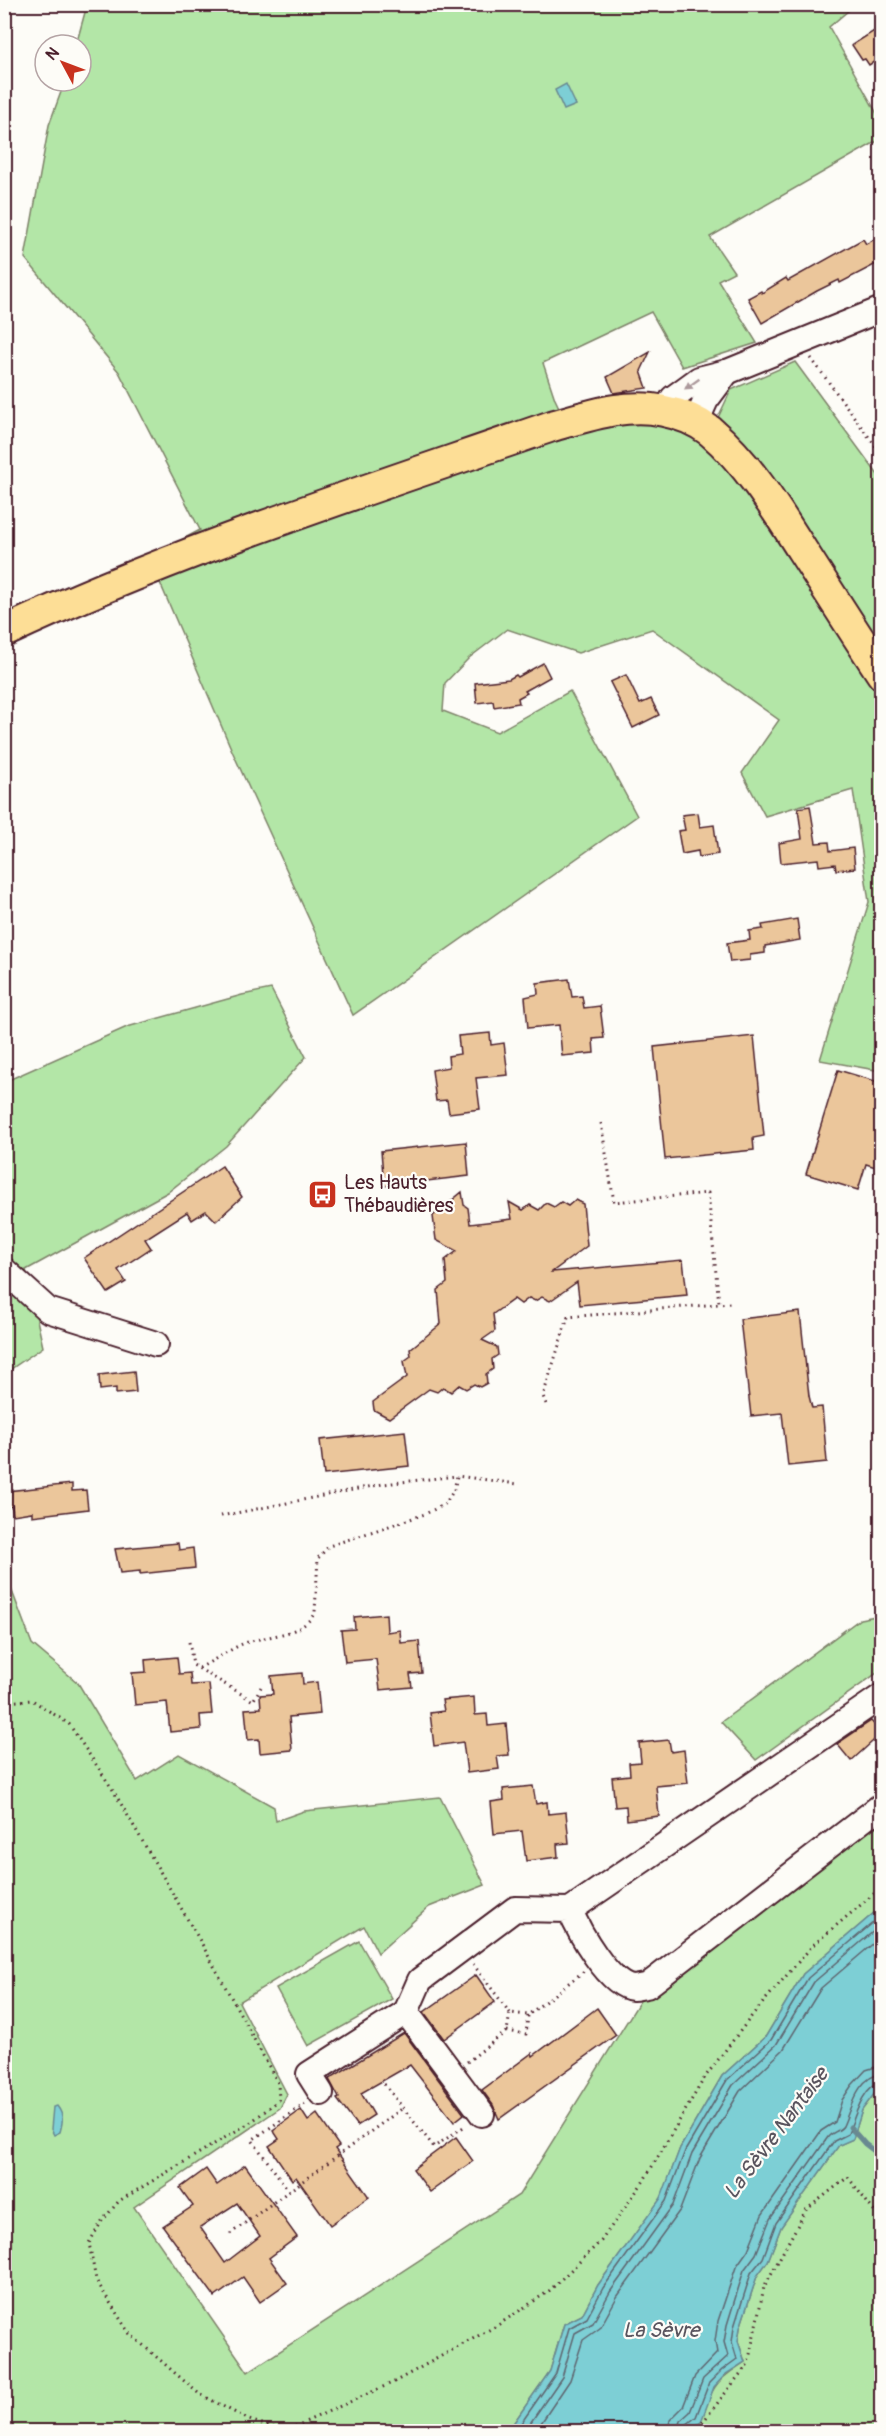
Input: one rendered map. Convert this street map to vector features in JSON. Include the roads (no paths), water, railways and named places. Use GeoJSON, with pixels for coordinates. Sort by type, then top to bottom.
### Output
{"type":"FeatureCollection","features":[{"type":"Feature","properties":{"kind":"main road"},"geometry":{"type":"LineString","coordinates":[[4,632],[61,605],[177,557],[552,426],[604,411],[653,409],[666,411],[696,422],[710,431],[767,496],[882,674]]}},
{"type":"Feature","properties":{"kind":"street"},"geometry":{"type":"LineString","coordinates":[[666,411],[673,398],[699,379],[727,372],[882,309]]}},
{"type":"Feature","properties":{"kind":"street"},"geometry":{"type":"LineString","coordinates":[[696,422],[706,400],[727,372]]}},
{"type":"Feature","properties":{"kind":"street"},"geometry":{"type":"LineString","coordinates":[[4,1270],[48,1310],[156,1344]]}},
{"type":"Feature","properties":{"kind":"street"},"geometry":{"type":"LineString","coordinates":[[321,2093],[309,2074],[406,2012],[420,1980],[515,1909],[570,1910],[882,1696]]}},
{"type":"Feature","properties":{"kind":"street"},"geometry":{"type":"LineString","coordinates":[[570,1910],[579,1933],[617,1982],[632,1988],[647,1986],[882,1805]]}},
{"type":"Feature","properties":{"kind":"street"},"geometry":{"type":"LineString","coordinates":[[406,2012],[482,2114]]}},
{"type":"Feature","properties":{"kind":"water"},"geometry":{"type":"Polygon","coordinates":[[[566,84],[576,105],[564,110],[555,90],[566,84]]]}},
{"type":"Feature","properties":{"kind":"water","name":"La Sèvre"},"geometry":{"type":"Polygon","coordinates":[[[881,1907],[881,2085],[862,2110],[853,2139],[839,2145],[781,2227],[768,2261],[757,2276],[740,2328],[738,2341],[745,2362],[726,2374],[714,2387],[701,2422],[688,2431],[508,2431],[550,2371],[564,2324],[582,2315],[598,2285],[661,2198],[680,2148],[722,2076],[766,2036],[803,1974],[881,1907]]]}},
{"type":"Feature","properties":{"kind":"water"},"geometry":{"type":"Polygon","coordinates":[[[57,2106],[62,2115],[62,2121],[60,2132],[54,2135],[51,2129],[53,2107],[57,2106]]]}},
{"type":"Feature","properties":{"kind":"waterway"},"geometry":{"type":"LineString","coordinates":[[850,2127],[865,2144],[882,2157]]}},
{"type":"Feature","properties":{"kind":"place","name":"Les Hauts Thébaudières"},"geometry":{"type":"Point","coordinates":[323,1194]}},
{"type":"Feature","properties":{"kind":"water label","name":"La Sèvre Nantaise"},"geometry":{"type":"Point","coordinates":[776,2133]}}]}
